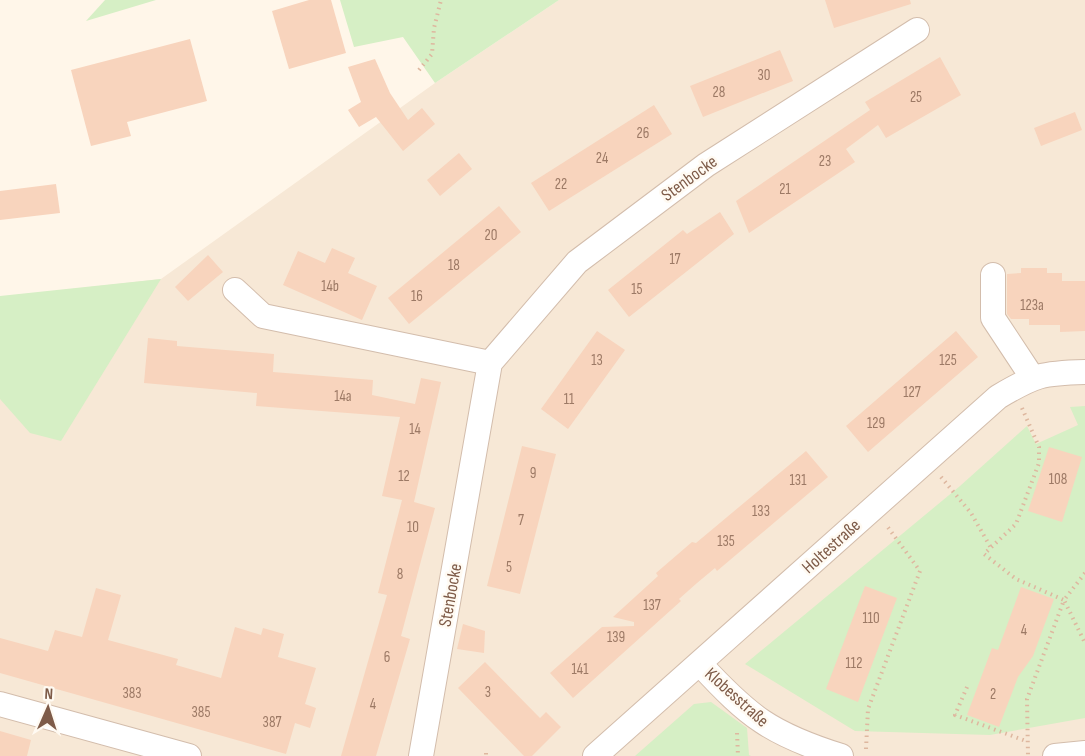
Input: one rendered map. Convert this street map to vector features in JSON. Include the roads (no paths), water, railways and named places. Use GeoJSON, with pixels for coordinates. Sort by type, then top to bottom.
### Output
{"type":"FeatureCollection","features":[{"type":"Feature","properties":{"kind":"street","name":"Stenbocke"},"geometry":{"type":"LineString","coordinates":[[421,756],[490,363],[577,262],[706,165],[917,30]]}},
{"type":"Feature","properties":{"kind":"street"},"geometry":{"type":"LineString","coordinates":[[993,275],[993,318],[1023,383]]}},
{"type":"Feature","properties":{"kind":"street"},"geometry":{"type":"LineString","coordinates":[[235,290],[263,316],[490,363]]}},
{"type":"Feature","properties":{"kind":"street","name":"Holtestraße"},"geometry":{"type":"LineString","coordinates":[[595,756],[998,397],[1023,383],[1049,373],[1085,372]]}},
{"type":"Feature","properties":{"kind":"street","name":"Klobesstraße"},"geometry":{"type":"LineString","coordinates":[[700,664],[736,702],[774,731],[841,756]]}},
{"type":"Feature","properties":{"kind":"street"},"geometry":{"type":"LineString","coordinates":[[0,704],[189,756]]}},
{"type":"Feature","properties":{"kind":"street"},"geometry":{"type":"LineString","coordinates":[[1055,756],[1085,753]]}}]}
